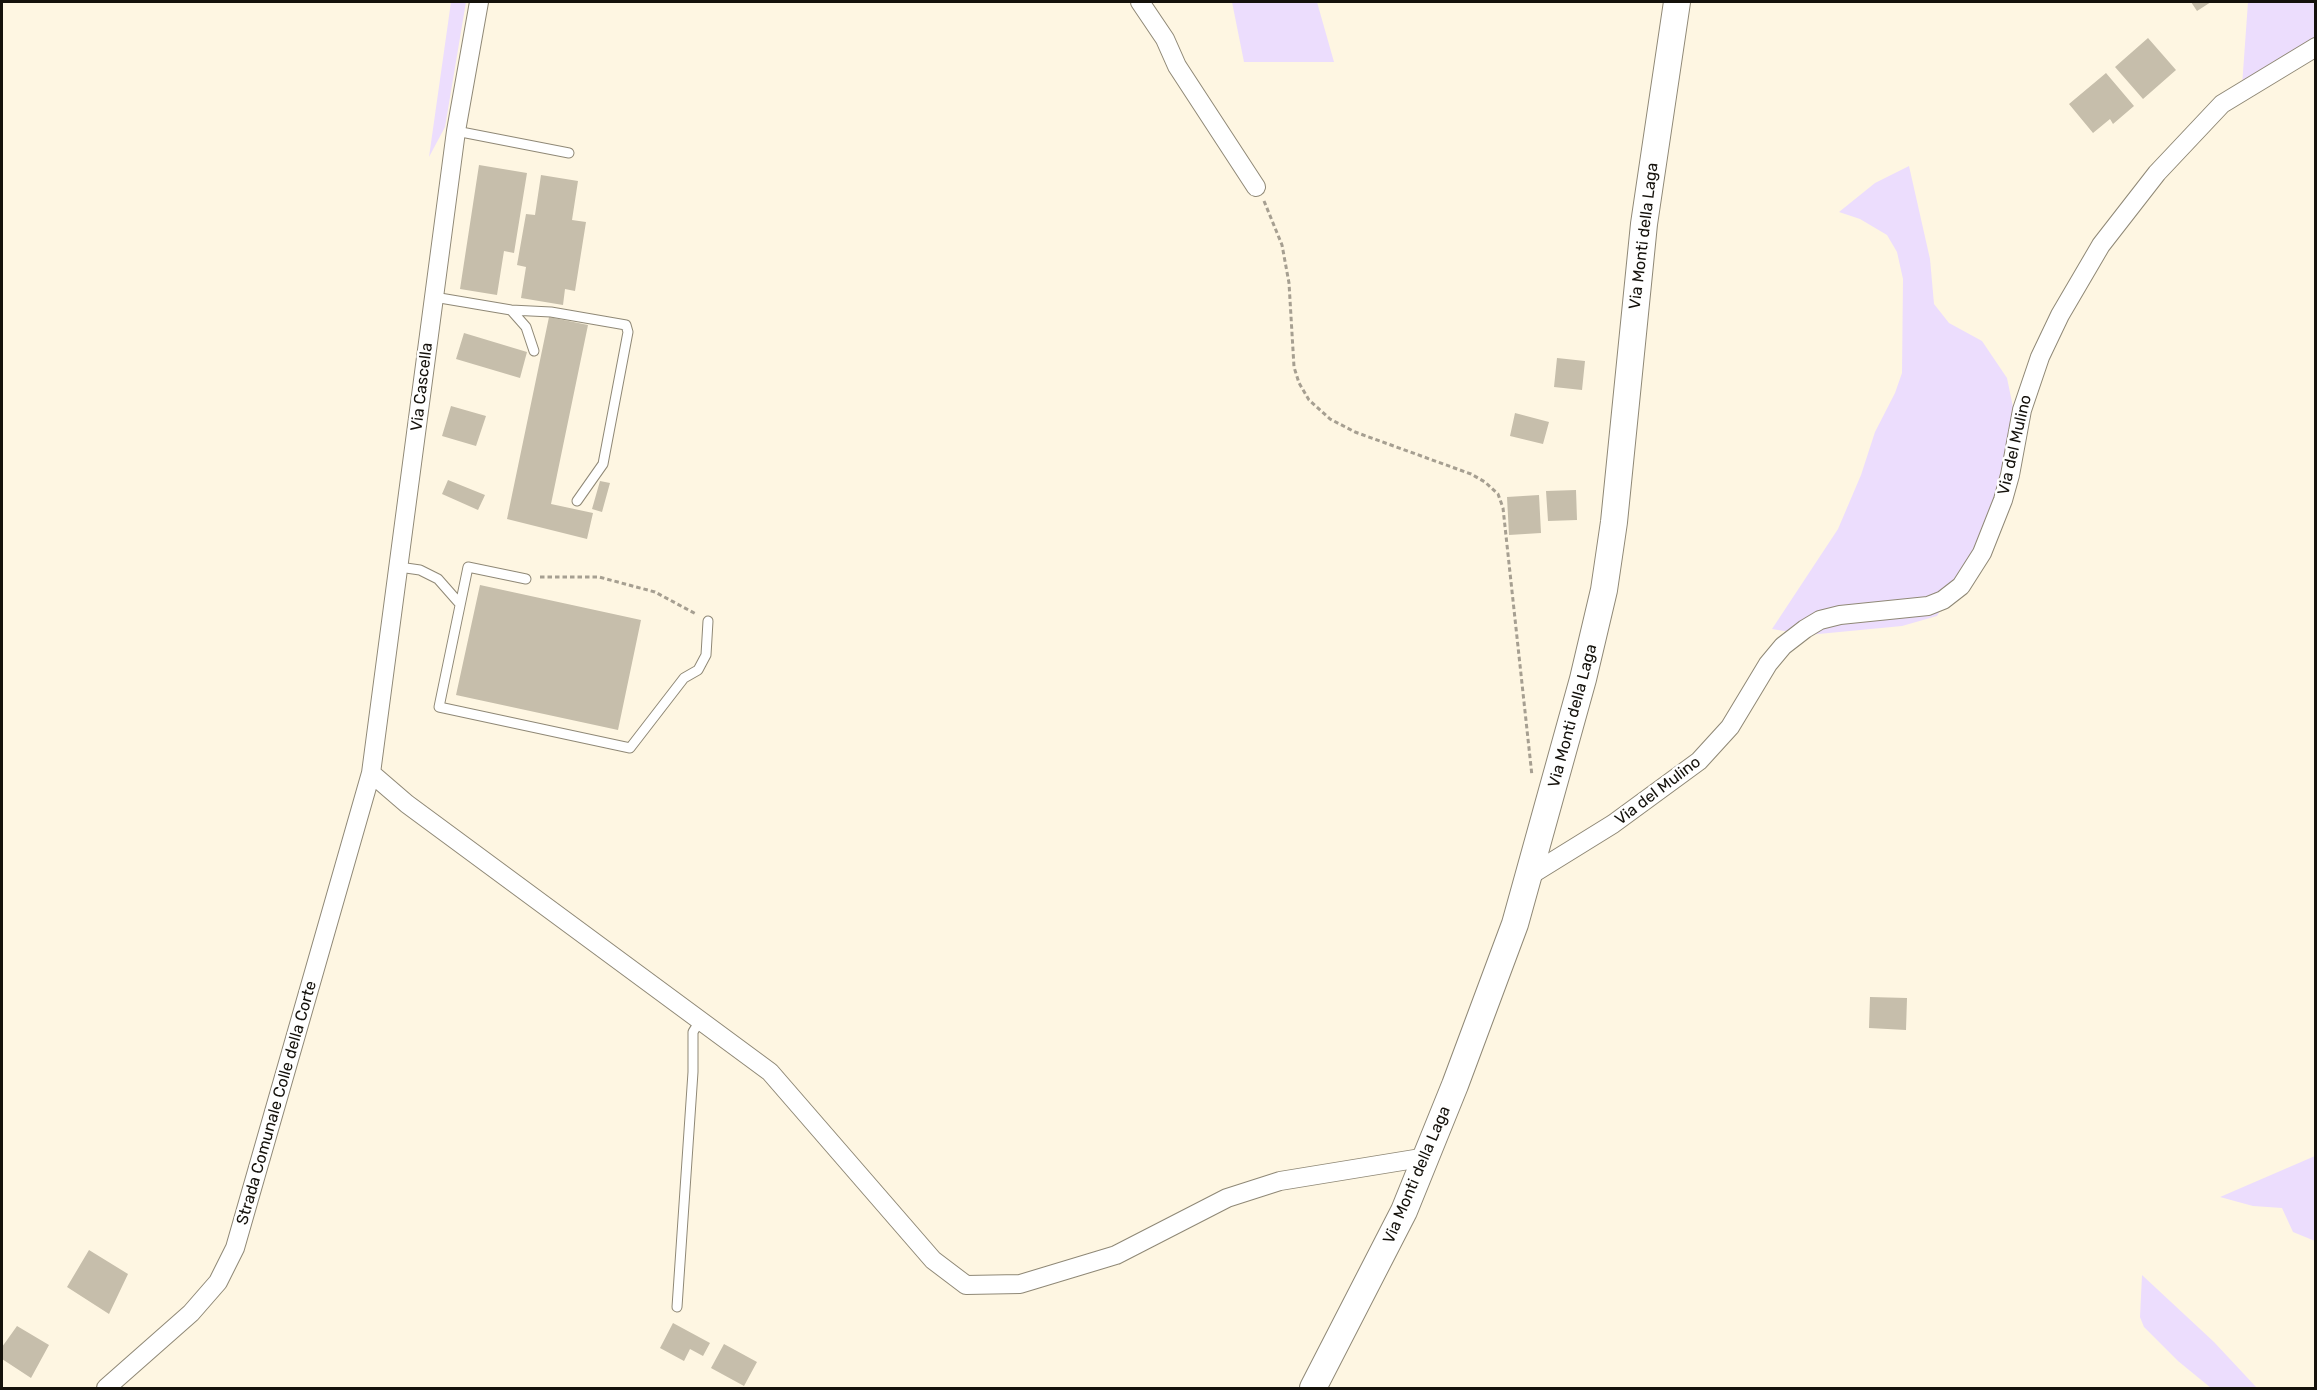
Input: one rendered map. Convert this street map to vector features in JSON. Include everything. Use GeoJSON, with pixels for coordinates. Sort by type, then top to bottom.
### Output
{"type":"FeatureCollection","features":[{"type":"Feature","properties":{"kind":"street","name":"Via Cascella"},"geometry":{"type":"LineString","coordinates":[[371,773],[456,130],[479,2]]}},
{"type":"Feature","properties":{"kind":"street"},"geometry":{"type":"LineString","coordinates":[[1140,2],[1165,39],[1177,66],[1256,187]]}},
{"type":"Feature","properties":{"kind":"street","name":"Via Monti della Laga"},"geometry":{"type":"LineString","coordinates":[[1313,1389],[1395,1230],[1427,1157],[1507,946],[1529,876],[1583,679],[1604,590],[1618,486],[1647,198],[1677,2]]}},
{"type":"Feature","properties":{"kind":"street","name":"Via del Mulino"},"geometry":{"type":"LineString","coordinates":[[1529,876],[1608,828],[1700,760],[1730,727],[1768,664],[1783,646],[1805,629],[1840,615],[1928,606],[1958,590],[1982,553],[2003,500],[2022,410],[2040,357],[2060,315],[2101,245],[2157,173],[2222,104],[2316,47]]}},
{"type":"Feature","properties":{"kind":"street"},"geometry":{"type":"LineString","coordinates":[[371,773],[407,804],[770,1072],[933,1260],[966,1285],[1020,1284],[1116,1255],[1227,1198],[1280,1181],[1427,1157]]}},
{"type":"Feature","properties":{"kind":"street","name":"Strada Comunale Colle della Corte"},"geometry":{"type":"LineString","coordinates":[[106,1389],[191,1313],[218,1282],[235,1248],[371,773]]}},
{"type":"Feature","properties":{"kind":"lane"},"geometry":{"type":"LineString","coordinates":[[456,130],[569,153]]}},
{"type":"Feature","properties":{"kind":"lane"},"geometry":{"type":"LineString","coordinates":[[434,297],[511,310],[551,312],[626,325],[628,332],[603,464],[576,501]]}},
{"type":"Feature","properties":{"kind":"lane"},"geometry":{"type":"LineString","coordinates":[[511,310],[526,327],[534,351]]}},
{"type":"Feature","properties":{"kind":"lane"},"geometry":{"type":"LineString","coordinates":[[399,567],[420,570],[438,579],[460,604]]}},
{"type":"Feature","properties":{"kind":"lane"},"geometry":{"type":"LineString","coordinates":[[526,579],[468,567],[439,706],[630,748],[684,678],[698,670],[706,655],[708,621]]}},
{"type":"Feature","properties":{"kind":"lane"},"geometry":{"type":"LineString","coordinates":[[677,1307],[693,1072],[693,1032],[701,1019]]}},
{"type":"Feature","properties":{"kind":"path"},"geometry":{"type":"LineString","coordinates":[[1256,187],[1274,222],[1282,245],[1289,283],[1294,367],[1299,383],[1309,400],[1330,419],[1355,432],[1478,478],[1494,489],[1501,501],[1533,780]]}},
{"type":"Feature","properties":{"kind":"path"},"geometry":{"type":"LineString","coordinates":[[526,579],[549,575],[599,577],[655,592],[708,621]]}},
{"type":"Feature","properties":{"kind":"shaded area"},"geometry":{"type":"Polygon","coordinates":[[[451,2],[466,2],[445,127],[429,157],[451,2]]]}},
{"type":"Feature","properties":{"kind":"shaded area"},"geometry":{"type":"Polygon","coordinates":[[[1232,2],[1317,2],[1334,62],[1244,62],[1232,2]]]}},
{"type":"Feature","properties":{"kind":"shaded area"},"geometry":{"type":"Polygon","coordinates":[[[2248,2],[2315,2],[2315,45],[2242,86],[2248,2]]]}},
{"type":"Feature","properties":{"kind":"shaded area"},"geometry":{"type":"Polygon","coordinates":[[[1909,166],[1930,259],[1934,304],[1949,323],[1982,341],[2007,378],[2013,407],[2007,477],[1979,550],[1937,616],[1902,626],[1808,635],[1772,629],[1838,529],[1861,475],[1875,432],[1895,393],[1902,373],[1903,279],[1897,252],[1887,235],[1860,219],[1839,212],[1875,183],[1909,166]]]}},
{"type":"Feature","properties":{"kind":"shaded area"},"geometry":{"type":"Polygon","coordinates":[[[2315,1156],[2315,1241],[2293,1232],[2282,1208],[2253,1206],[2220,1197],[2315,1156]]]}},
{"type":"Feature","properties":{"kind":"shaded area"},"geometry":{"type":"Polygon","coordinates":[[[2142,1275],[2214,1342],[2257,1388],[2211,1388],[2178,1361],[2144,1327],[2140,1317],[2142,1275]]]}},
{"type":"Feature","properties":{"kind":"building"},"geometry":{"type":"Polygon","coordinates":[[[2191,2],[2211,2],[2197,11],[2191,2]]]}},
{"type":"Feature","properties":{"kind":"building"},"geometry":{"type":"Polygon","coordinates":[[[2148,38],[2176,70],[2143,99],[2115,67],[2148,38]]]}},
{"type":"Feature","properties":{"kind":"building"},"geometry":{"type":"Polygon","coordinates":[[[2106,73],[2134,106],[2113,124],[2110,119],[2093,133],[2069,104],[2106,73]]]}},
{"type":"Feature","properties":{"kind":"building"},"geometry":{"type":"Polygon","coordinates":[[[479,165],[527,173],[514,253],[504,251],[497,295],[460,289],[479,165]]]}},
{"type":"Feature","properties":{"kind":"building"},"geometry":{"type":"Polygon","coordinates":[[[541,175],[578,181],[572,220],[586,222],[575,291],[565,289],[563,305],[521,298],[526,267],[517,265],[526,214],[535,215],[541,175]]]}},
{"type":"Feature","properties":{"kind":"building"},"geometry":{"type":"Polygon","coordinates":[[[549,317],[588,325],[551,504],[593,513],[587,539],[507,519],[549,317]]]}},
{"type":"Feature","properties":{"kind":"building"},"geometry":{"type":"Polygon","coordinates":[[[464,333],[527,352],[520,378],[456,359],[464,333]]]}},
{"type":"Feature","properties":{"kind":"building"},"geometry":{"type":"Polygon","coordinates":[[[1557,358],[1585,361],[1582,390],[1554,387],[1557,358]]]}},
{"type":"Feature","properties":{"kind":"building"},"geometry":{"type":"Polygon","coordinates":[[[451,406],[486,416],[476,446],[442,436],[451,406]]]}},
{"type":"Feature","properties":{"kind":"building"},"geometry":{"type":"Polygon","coordinates":[[[1515,413],[1549,422],[1543,444],[1510,436],[1515,413]]]}},
{"type":"Feature","properties":{"kind":"building"},"geometry":{"type":"Polygon","coordinates":[[[448,480],[485,495],[478,510],[442,494],[448,480]]]}},
{"type":"Feature","properties":{"kind":"building"},"geometry":{"type":"Polygon","coordinates":[[[600,481],[610,483],[602,512],[592,509],[600,481]]]}},
{"type":"Feature","properties":{"kind":"building"},"geometry":{"type":"Polygon","coordinates":[[[1576,490],[1577,520],[1548,521],[1546,491],[1576,490]]]}},
{"type":"Feature","properties":{"kind":"building"},"geometry":{"type":"Polygon","coordinates":[[[1539,495],[1541,533],[1509,535],[1507,497],[1539,495]]]}},
{"type":"Feature","properties":{"kind":"building"},"geometry":{"type":"Polygon","coordinates":[[[480,585],[641,620],[618,730],[456,695],[480,585]]]}},
{"type":"Feature","properties":{"kind":"building"},"geometry":{"type":"Polygon","coordinates":[[[1870,997],[1907,998],[1906,1030],[1869,1028],[1870,997]]]}},
{"type":"Feature","properties":{"kind":"building"},"geometry":{"type":"Polygon","coordinates":[[[89,1250],[128,1274],[109,1314],[67,1287],[89,1250]]]}},
{"type":"Feature","properties":{"kind":"building"},"geometry":{"type":"Polygon","coordinates":[[[673,1323],[710,1343],[703,1356],[690,1349],[684,1361],[660,1348],[673,1323]]]}},
{"type":"Feature","properties":{"kind":"building"},"geometry":{"type":"Polygon","coordinates":[[[17,1326],[49,1345],[31,1378],[2,1359],[2,1347],[17,1326]]]}},
{"type":"Feature","properties":{"kind":"building"},"geometry":{"type":"Polygon","coordinates":[[[724,1344],[757,1362],[744,1386],[711,1368],[724,1344]]]}}]}
